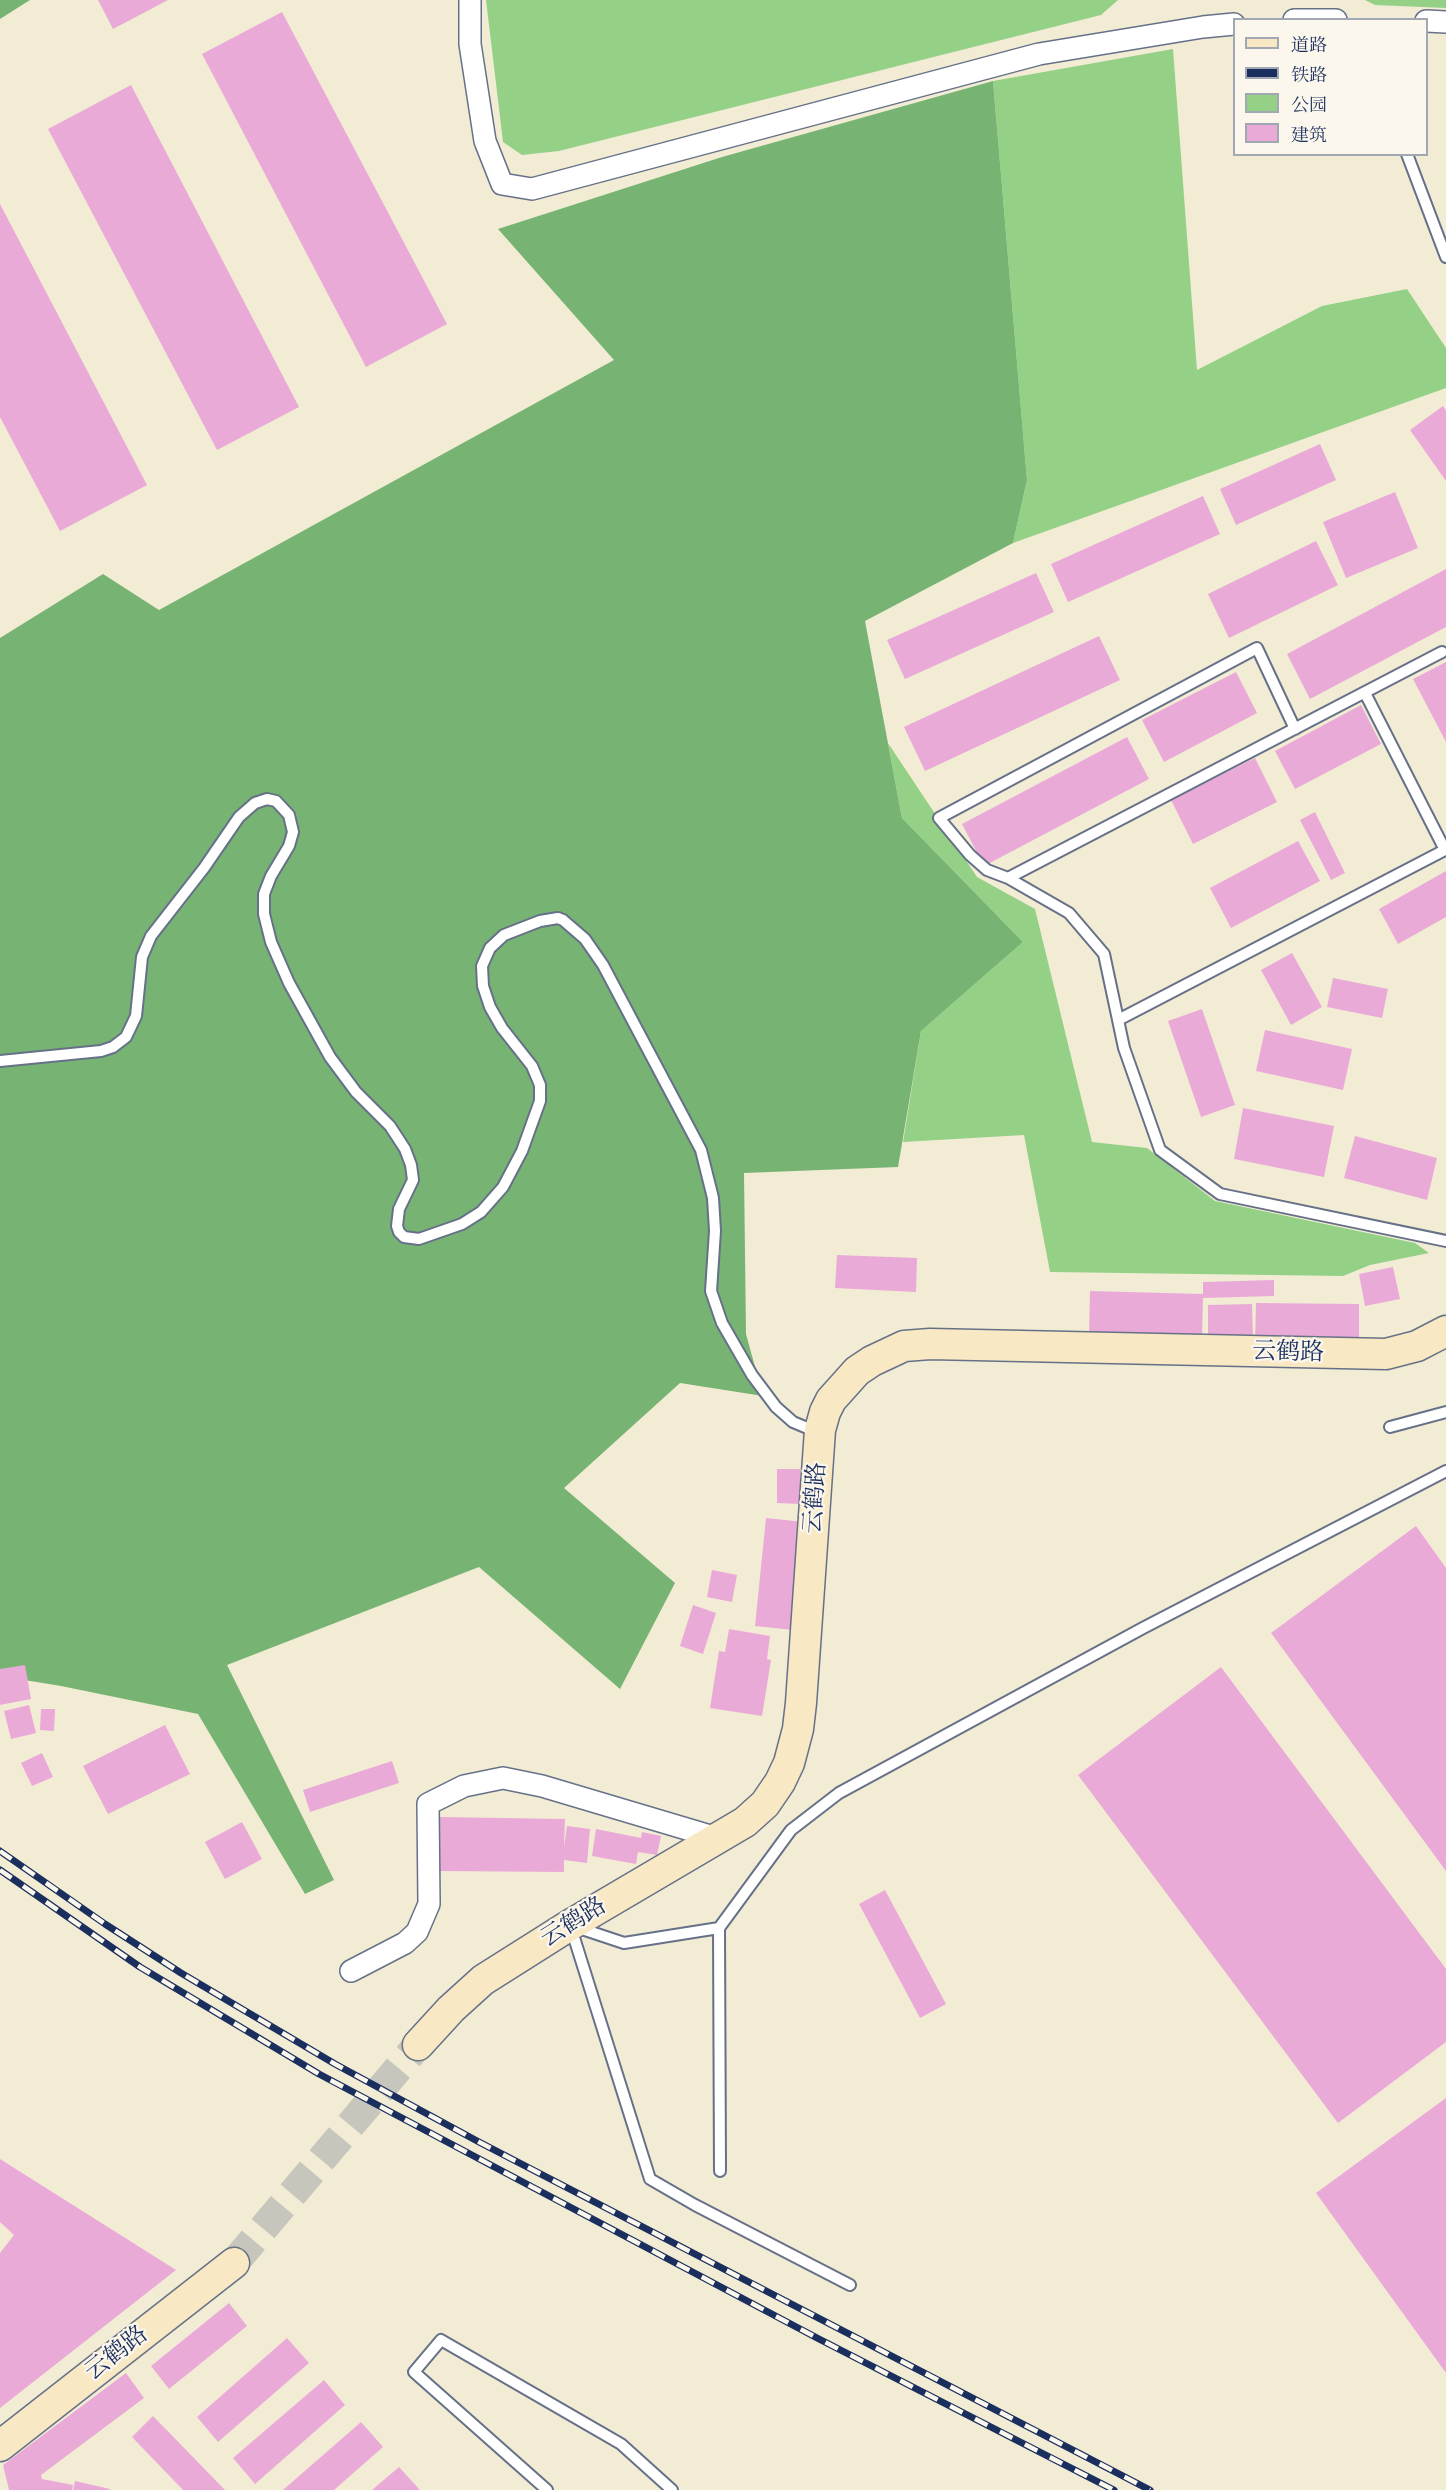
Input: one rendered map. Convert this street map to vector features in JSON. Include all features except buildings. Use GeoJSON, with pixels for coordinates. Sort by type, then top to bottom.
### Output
{"type":"FeatureCollection","features":[{"type":"Feature","properties":{"kind":"street"},"geometry":{"type":"LineString","coordinates":[[470,0],[471,44],[485,141],[502,184],[532,189],[1039,54],[1233,24]]}},
{"type":"Feature","properties":{"kind":"street"},"geometry":{"type":"LineString","coordinates":[[1428,21],[1446,22]]}},
{"type":"Feature","properties":{"kind":"street","name":"云鹤路"},"geometry":{"type":"LineString","coordinates":[[418,2045],[451,2009],[483,1980],[570,1925],[745,1822],[765,1804],[784,1773],[798,1729],[820,1433],[825,1412],[831,1400],[857,1371],[887,1352],[904,1346],[930,1344],[1386,1354],[1417,1346],[1446,1331]]}},
{"type":"Feature","properties":{"kind":"street"},"geometry":{"type":"LineString","coordinates":[[351,1971],[405,1943],[417,1932],[429,1904],[428,1804],[464,1786],[503,1778],[542,1786],[717,1838]]}},
{"type":"Feature","properties":{"kind":"street","name":"云鹤路"},"geometry":{"type":"LineString","coordinates":[[0,2446],[234,2263]]}},
{"type":"Feature","properties":{"kind":"lane"},"geometry":{"type":"LineString","coordinates":[[1408,156],[1446,257]]}},
{"type":"Feature","properties":{"kind":"lane"},"geometry":{"type":"LineString","coordinates":[[1295,729],[1257,648],[939,818],[970,855],[987,870],[1008,878],[1069,913],[1104,954],[1124,1048],[1160,1150],[1220,1194],[1446,1241]]}},
{"type":"Feature","properties":{"kind":"lane"},"geometry":{"type":"LineString","coordinates":[[1008,878],[1442,652]]}},
{"type":"Feature","properties":{"kind":"lane"},"geometry":{"type":"LineString","coordinates":[[1118,1020],[1445,850],[1365,693]]}},
{"type":"Feature","properties":{"kind":"lane"},"geometry":{"type":"LineString","coordinates":[[0,1061],[86,1054],[108,1049],[120,1043],[130,1031],[136,1016],[142,957],[151,936],[204,868],[238,817],[255,802],[267,799],[276,801],[289,815],[293,832],[289,846],[271,876],[264,894],[264,914],[271,942],[289,983],[330,1057],[356,1092],[390,1126],[405,1149],[411,1165],[413,1180],[399,1209],[397,1226],[404,1237],[419,1239],[462,1224],[481,1212],[503,1187],[522,1151],[540,1101],[540,1085],[531,1066],[490,1007],[483,986],[482,966],[490,948],[504,935],[540,921],[558,918],[563,920],[585,939],[603,964],[701,1150],[713,1198],[715,1231],[711,1291],[717,1314],[752,1375],[776,1407],[799,1426],[820,1433]]}},
{"type":"Feature","properties":{"kind":"lane"},"geometry":{"type":"LineString","coordinates":[[1390,1427],[1446,1412]]}},
{"type":"Feature","properties":{"kind":"lane"},"geometry":{"type":"LineString","coordinates":[[720,2171],[719,1928],[791,1830],[839,1793],[1143,1628],[1446,1472]]}},
{"type":"Feature","properties":{"kind":"lane"},"geometry":{"type":"LineString","coordinates":[[570,1925],[624,1943],[719,1928]]}},
{"type":"Feature","properties":{"kind":"lane"},"geometry":{"type":"LineString","coordinates":[[570,1925],[650,2179],[695,2205],[850,2285]]}},
{"type":"Feature","properties":{"kind":"lane"},"geometry":{"type":"LineString","coordinates":[[547,2490],[414,2372],[441,2340],[621,2444],[672,2490]]}},
{"type":"Feature","properties":{"kind":"green space"},"geometry":{"type":"Polygon","coordinates":[[[0,0],[30,0],[0,19],[0,0]]]}},
{"type":"Feature","properties":{"kind":"green space"},"geometry":{"type":"Polygon","coordinates":[[[486,0],[1118,0],[1101,15],[559,151],[522,155],[503,142],[486,0]]]}},
{"type":"Feature","properties":{"kind":"green space"},"geometry":{"type":"Polygon","coordinates":[[[1365,0],[1446,0],[1446,8],[1375,5],[1365,0]]]}},
{"type":"Feature","properties":{"kind":"green space"},"geometry":{"type":"Polygon","coordinates":[[[1173,49],[1197,370],[1322,306],[1407,289],[1446,348],[1446,388],[1013,543],[1027,480],[993,81],[1173,49]]]}},
{"type":"Feature","properties":{"kind":"green space"},"geometry":{"type":"Polygon","coordinates":[[[993,81],[1027,480],[1013,543],[865,621],[902,818],[1023,942],[921,1031],[898,1167],[744,1173],[746,1334],[763,1396],[680,1383],[564,1488],[675,1583],[620,1689],[479,1567],[227,1665],[334,1880],[305,1894],[198,1714],[0,1676],[0,638],[103,574],[159,610],[614,360],[498,229],[722,157],[993,81]]]}},
{"type":"Feature","properties":{"kind":"green space"},"geometry":{"type":"Polygon","coordinates":[[[888,743],[977,877],[1035,909],[1092,1142],[1147,1148],[1215,1201],[1415,1243],[1429,1253],[1370,1265],[1343,1276],[1050,1272],[1024,1135],[903,1142],[921,1031],[1023,942],[902,818],[888,743]]]}},
{"type":"Feature","properties":{"kind":"tunnel"},"geometry":{"type":"LineString","coordinates":[[234,2263],[418,2045]]}},
{"type":"Feature","properties":{"kind":"railway"},"geometry":{"type":"LineString","coordinates":[[0,1851],[105,1924],[181,1973],[335,2064],[479,2142],[1150,2490]]}},
{"type":"Feature","properties":{"kind":"railway"},"geometry":{"type":"LineString","coordinates":[[0,1870],[140,1967],[319,2074],[819,2339],[1114,2490]]}}]}
